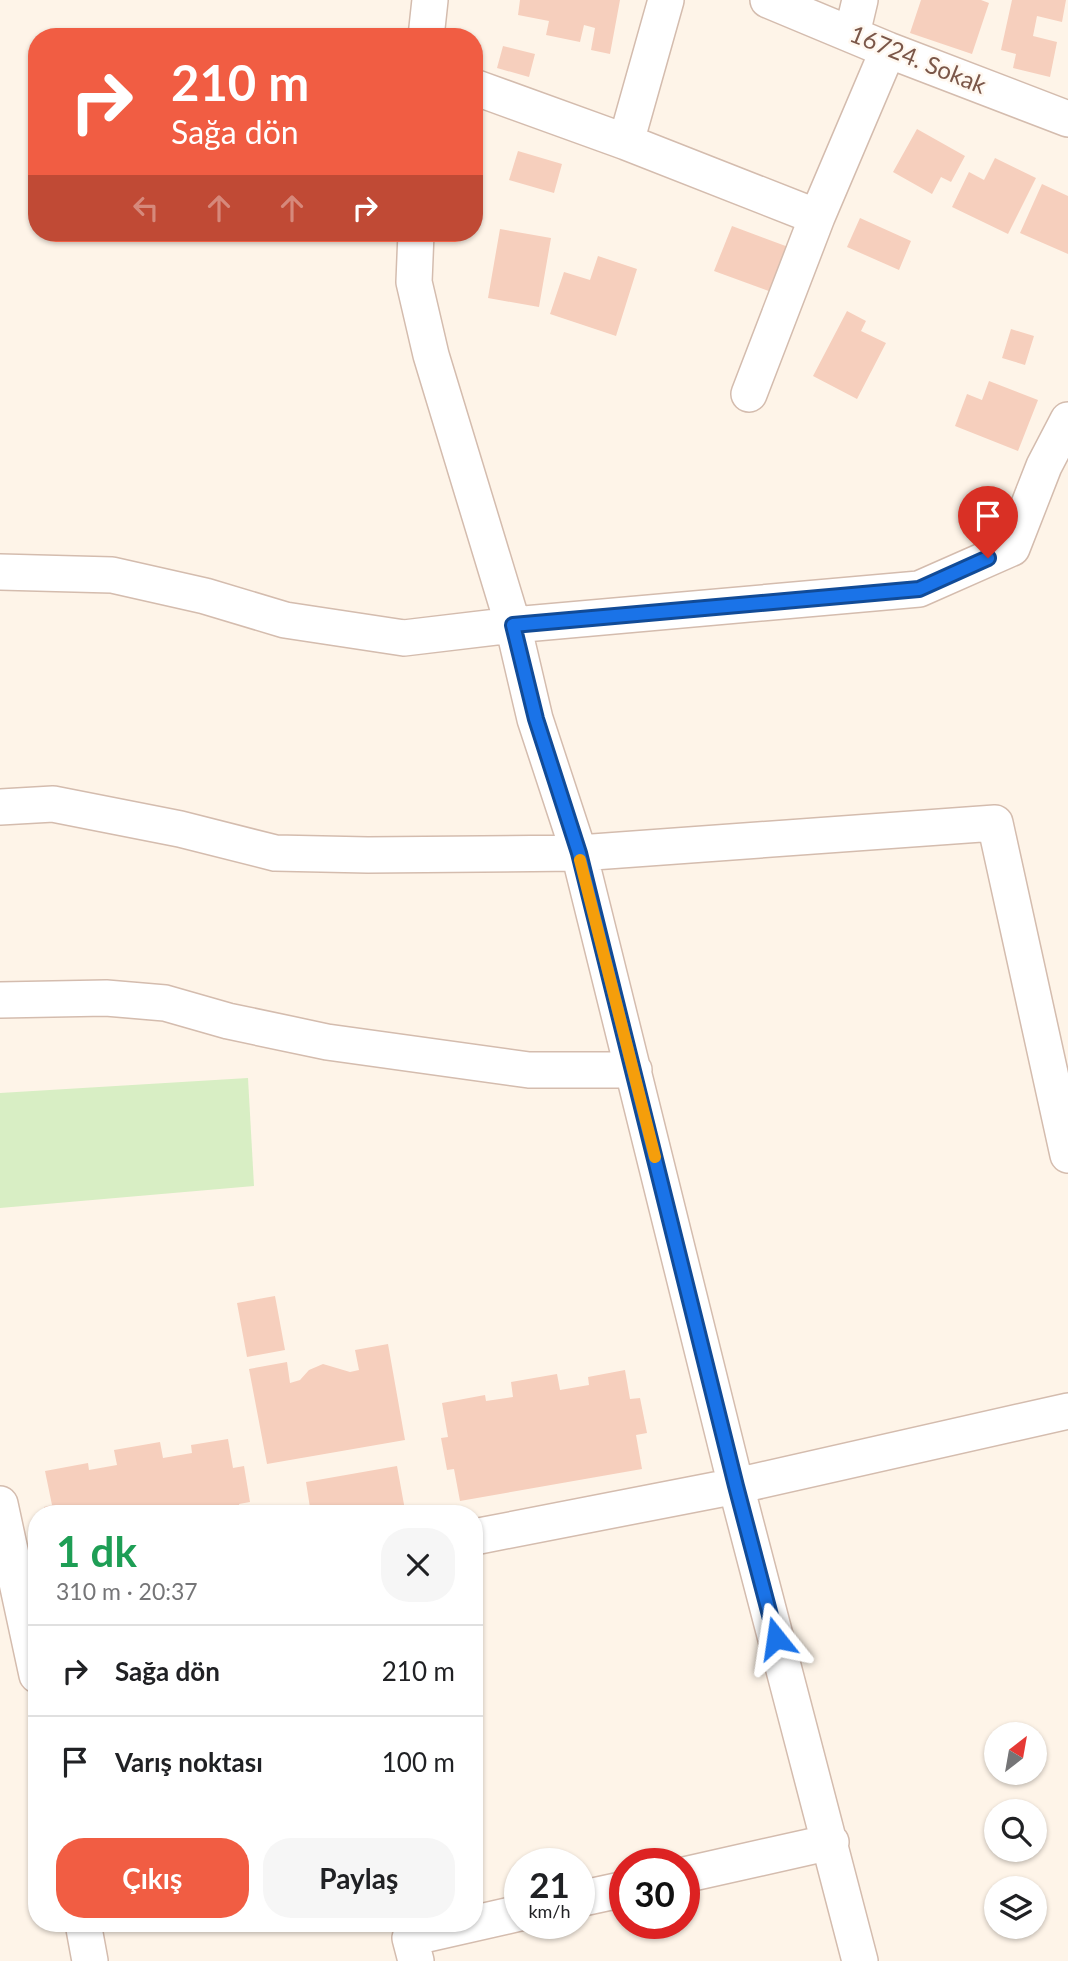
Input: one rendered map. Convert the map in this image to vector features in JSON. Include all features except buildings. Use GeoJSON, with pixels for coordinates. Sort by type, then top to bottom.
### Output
{"type":"FeatureCollection","features":[{"type":"Feature","properties":{"kind":"street"},"geometry":{"type":"LineString","coordinates":[[427,28],[430,0]]}},
{"type":"Feature","properties":{"kind":"street"},"geometry":{"type":"LineString","coordinates":[[626,142],[666,0]]}},
{"type":"Feature","properties":{"kind":"street","name":"16724. Sokak"},"geometry":{"type":"LineString","coordinates":[[768,0],[888,50],[1068,119]]}},
{"type":"Feature","properties":{"kind":"street"},"geometry":{"type":"LineString","coordinates":[[852,34],[860,0]]}},
{"type":"Feature","properties":{"kind":"street"},"geometry":{"type":"LineString","coordinates":[[749,394],[817,217],[888,50]]}},
{"type":"Feature","properties":{"kind":"street"},"geometry":{"type":"LineString","coordinates":[[483,90],[626,142],[817,217]]}},
{"type":"Feature","properties":{"kind":"street"},"geometry":{"type":"LineString","coordinates":[[416,242],[414,282],[430,355],[513,625],[536,719],[579,853],[736,1486],[860,1961]]}},
{"type":"Feature","properties":{"kind":"street"},"geometry":{"type":"LineString","coordinates":[[0,572],[112,575],[205,596],[285,620],[404,638],[513,625],[919,589],[1012,548],[1044,466],[1068,420]]}},
{"type":"Feature","properties":{"kind":"street"},"geometry":{"type":"LineString","coordinates":[[0,807],[53,804],[180,828],[275,853],[368,855],[579,853],[995,824],[1068,1155]]}},
{"type":"Feature","properties":{"kind":"street"},"geometry":{"type":"LineString","coordinates":[[0,1000],[106,998],[165,1003],[228,1021],[327,1042],[529,1070],[634,1070]]}},
{"type":"Feature","properties":{"kind":"street"},"geometry":{"type":"LineString","coordinates":[[483,1535],[736,1486],[1068,1411]]}},
{"type":"Feature","properties":{"kind":"street"},"geometry":{"type":"LineString","coordinates":[[0,1504],[28,1643]]}},
{"type":"Feature","properties":{"kind":"street"},"geometry":{"type":"LineString","coordinates":[[700,1871],[831,1842]]}},
{"type":"Feature","properties":{"kind":"street"},"geometry":{"type":"LineString","coordinates":[[483,1921],[504,1917]]}},
{"type":"Feature","properties":{"kind":"street"},"geometry":{"type":"LineString","coordinates":[[85,1932],[90,1961]]}},
{"type":"Feature","properties":{"kind":"street"},"geometry":{"type":"LineString","coordinates":[[416,1961],[410,1938],[436,1932]]}},
{"type":"Feature","properties":{"kind":"green space"},"geometry":{"type":"Polygon","coordinates":[[[248,1078],[254,1186],[0,1208],[0,1093],[248,1078]]]}},
{"type":"Feature","properties":{"kind":"slow traffic"},"geometry":{"type":"LineString","coordinates":[[580,860],[655,1157]]}},
{"type":"Feature","properties":{"kind":"route"},"geometry":{"type":"LineString","coordinates":[[776,1638],[579,853],[536,719],[513,625],[919,589],[988,558]]}}]}
